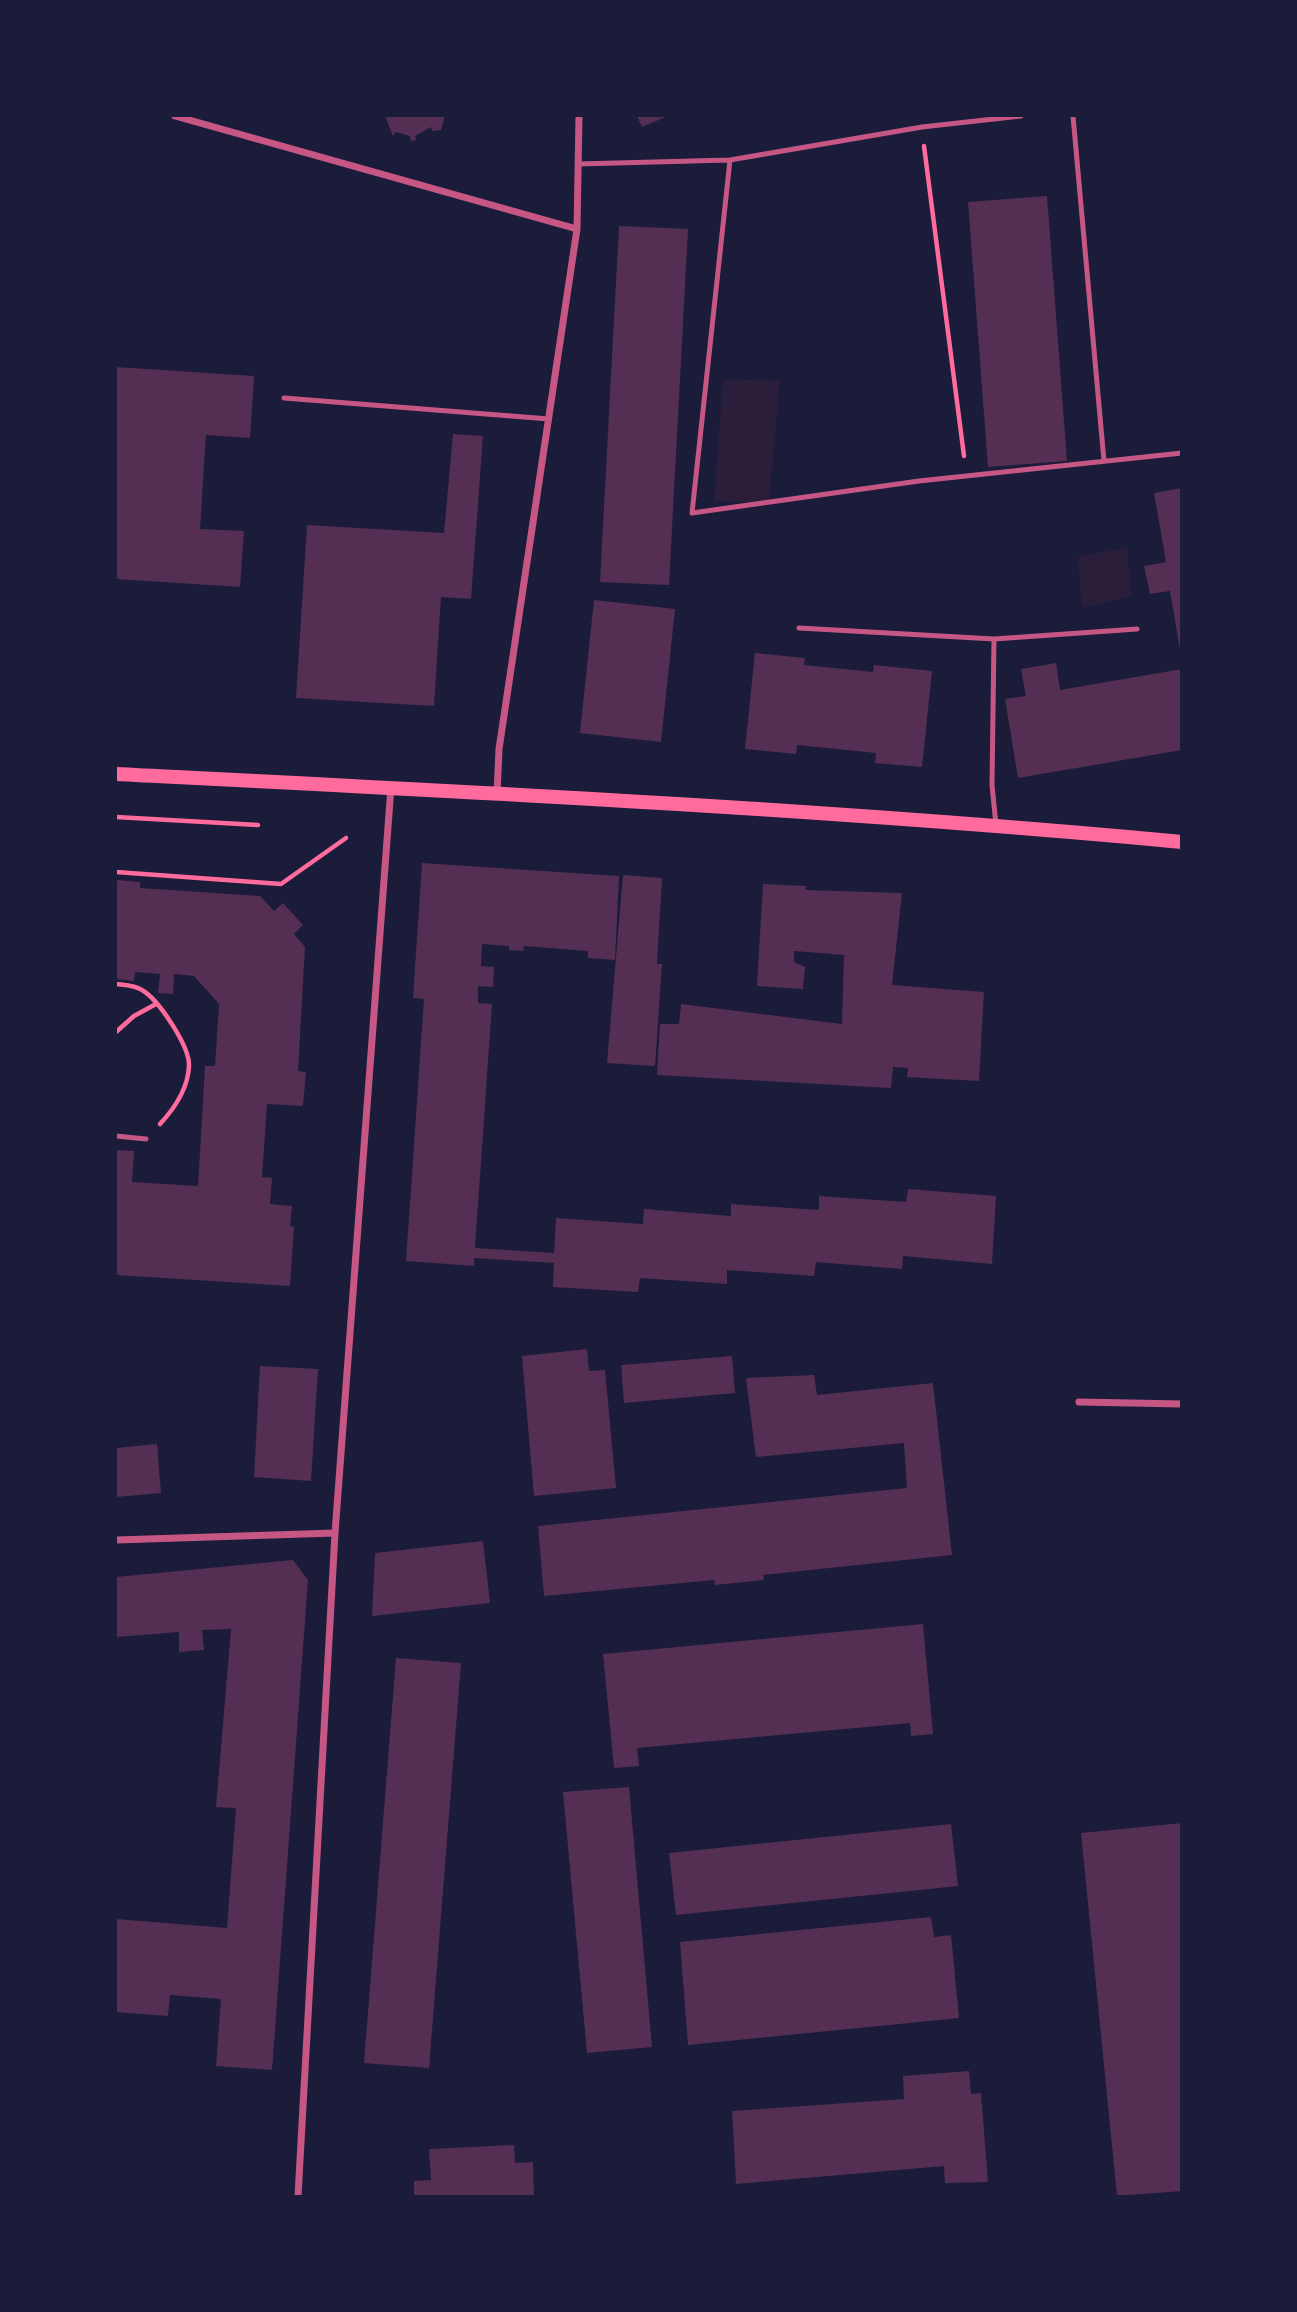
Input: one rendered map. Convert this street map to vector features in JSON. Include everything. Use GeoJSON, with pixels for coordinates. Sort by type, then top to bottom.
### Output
{"type":"FeatureCollection","features":[{"type":"Feature","properties":{"kind":"main road"},"geometry":{"type":"LineString","coordinates":[[116,774],[391,787],[996,825],[1181,842]]}},
{"type":"Feature","properties":{"kind":"street"},"geometry":{"type":"LineString","coordinates":[[175,116],[577,229]]}},
{"type":"Feature","properties":{"kind":"street"},"geometry":{"type":"LineString","coordinates":[[497,795],[499,749],[577,229],[579,116]]}},
{"type":"Feature","properties":{"kind":"street"},"geometry":{"type":"LineString","coordinates":[[298,2196],[335,1533],[391,787]]}},
{"type":"Feature","properties":{"kind":"street"},"geometry":{"type":"LineString","coordinates":[[1079,1402],[1181,1404]]}},
{"type":"Feature","properties":{"kind":"street"},"geometry":{"type":"LineString","coordinates":[[116,1540],[335,1533]]}},
{"type":"Feature","properties":{"kind":"lane"},"geometry":{"type":"LineString","coordinates":[[578,164],[730,160],[922,127],[1021,116]]}},
{"type":"Feature","properties":{"kind":"lane"},"geometry":{"type":"LineString","coordinates":[[1073,116],[1104,461]]}},
{"type":"Feature","properties":{"kind":"lane"},"geometry":{"type":"LineString","coordinates":[[730,160],[692,513],[966,476],[1181,453]]}},
{"type":"Feature","properties":{"kind":"lane"},"geometry":{"type":"LineString","coordinates":[[284,398],[549,419]]}},
{"type":"Feature","properties":{"kind":"lane"},"geometry":{"type":"LineString","coordinates":[[799,628],[994,639],[1137,629]]}},
{"type":"Feature","properties":{"kind":"lane"},"geometry":{"type":"LineString","coordinates":[[994,639],[992,785],[996,825]]}},
{"type":"Feature","properties":{"kind":"lane"},"geometry":{"type":"LineString","coordinates":[[116,1136],[146,1139]]}},
{"type":"Feature","properties":{"kind":"path"},"geometry":{"type":"LineString","coordinates":[[922,127],[966,476]]}},
{"type":"Feature","properties":{"kind":"path"},"geometry":{"type":"LineString","coordinates":[[116,817],[258,825]]}},
{"type":"Feature","properties":{"kind":"path"},"geometry":{"type":"LineString","coordinates":[[116,872],[281,884],[345,838]]}},
{"type":"Feature","properties":{"kind":"path"},"geometry":{"type":"LineString","coordinates":[[116,984],[142,989],[156,1004],[188,1050],[189,1068],[181,1096],[146,1139]]}},
{"type":"Feature","properties":{"kind":"path"},"geometry":{"type":"LineString","coordinates":[[116,1032],[134,1016],[156,1004]]}},
{"type":"Feature","properties":{"kind":"shaded area"},"geometry":{"type":"Polygon","coordinates":[[[723,379],[780,381],[769,503],[714,501],[723,379]]]}},
{"type":"Feature","properties":{"kind":"shaded area"},"geometry":{"type":"Polygon","coordinates":[[[1127,547],[1131,596],[1082,608],[1078,557],[1127,547]]]}},
{"type":"Feature","properties":{"kind":"building"},"geometry":{"type":"Polygon","coordinates":[[[385,116],[445,116],[441,130],[432,131],[431,127],[411,141],[410,136],[396,132],[393,136],[385,116]]]}},
{"type":"Feature","properties":{"kind":"building"},"geometry":{"type":"Polygon","coordinates":[[[637,116],[668,116],[642,127],[637,116]]]}},
{"type":"Feature","properties":{"kind":"building"},"geometry":{"type":"Polygon","coordinates":[[[1047,196],[1067,461],[988,467],[968,202],[1047,196]]]}},
{"type":"Feature","properties":{"kind":"building"},"geometry":{"type":"Polygon","coordinates":[[[619,226],[688,229],[669,585],[600,582],[619,226]]]}},
{"type":"Feature","properties":{"kind":"building"},"geometry":{"type":"Polygon","coordinates":[[[116,367],[254,376],[250,438],[206,435],[200,529],[244,531],[240,587],[116,579],[116,367]]]}},
{"type":"Feature","properties":{"kind":"building"},"geometry":{"type":"Polygon","coordinates":[[[453,434],[483,436],[471,599],[441,597],[434,706],[296,698],[307,525],[444,533],[453,434]]]}},
{"type":"Feature","properties":{"kind":"building"},"geometry":{"type":"Polygon","coordinates":[[[1182,488],[1180,650],[1170,591],[1150,594],[1144,566],[1166,562],[1154,493],[1182,488]]]}},
{"type":"Feature","properties":{"kind":"building"},"geometry":{"type":"Polygon","coordinates":[[[594,600],[675,609],[661,742],[580,733],[594,600]]]}},
{"type":"Feature","properties":{"kind":"building"},"geometry":{"type":"Polygon","coordinates":[[[755,653],[805,658],[804,665],[873,672],[874,665],[932,671],[922,767],[875,763],[876,753],[797,745],[796,754],[745,749],[755,653]]]}},
{"type":"Feature","properties":{"kind":"building"},"geometry":{"type":"Polygon","coordinates":[[[1056,663],[1060,690],[1182,669],[1182,750],[1018,778],[1005,699],[1026,696],[1021,669],[1056,663]]]}},
{"type":"Feature","properties":{"kind":"building"},"geometry":{"type":"Polygon","coordinates":[[[422,863],[619,876],[615,960],[588,958],[588,951],[524,946],[523,951],[509,950],[509,946],[482,944],[481,966],[494,967],[493,987],[478,986],[478,1003],[492,1004],[475,1248],[554,1253],[556,1218],[643,1224],[644,1209],[731,1216],[731,1204],[819,1210],[819,1196],[906,1202],[908,1189],[996,1196],[992,1264],[903,1256],[902,1269],[816,1262],[814,1276],[727,1270],[727,1284],[640,1278],[638,1292],[553,1287],[554,1263],[474,1258],[474,1266],[406,1261],[424,999],[413,998],[422,863]]]}},
{"type":"Feature","properties":{"kind":"building"},"geometry":{"type":"Polygon","coordinates":[[[623,875],[662,878],[657,964],[662,964],[655,1066],[607,1063],[623,875]]]}},
{"type":"Feature","properties":{"kind":"building"},"geometry":{"type":"Polygon","coordinates":[[[116,880],[140,882],[140,888],[260,896],[274,911],[283,903],[303,925],[294,934],[305,947],[298,1071],[306,1072],[303,1106],[267,1104],[262,1177],[272,1178],[270,1204],[292,1206],[290,1226],[294,1227],[290,1286],[116,1275],[116,1150],[134,1151],[132,1182],[198,1186],[205,1066],[215,1066],[219,1004],[194,976],[174,974],[173,994],[158,993],[160,974],[135,972],[134,981],[116,979],[116,880]]]}},
{"type":"Feature","properties":{"kind":"building"},"geometry":{"type":"Polygon","coordinates":[[[763,884],[806,886],[805,890],[902,893],[892,985],[984,992],[979,1081],[907,1077],[908,1068],[893,1067],[891,1088],[657,1075],[660,1024],[679,1024],[681,1004],[842,1024],[844,955],[794,951],[794,962],[805,967],[803,989],[757,986],[763,884]]]}},
{"type":"Feature","properties":{"kind":"building"},"geometry":{"type":"Polygon","coordinates":[[[587,1349],[589,1371],[605,1370],[616,1488],[534,1496],[522,1356],[587,1349]]]}},
{"type":"Feature","properties":{"kind":"building"},"geometry":{"type":"Polygon","coordinates":[[[732,1356],[735,1393],[624,1403],[621,1365],[732,1356]]]}},
{"type":"Feature","properties":{"kind":"building"},"geometry":{"type":"Polygon","coordinates":[[[260,1366],[318,1369],[311,1481],[254,1477],[260,1366]]]}},
{"type":"Feature","properties":{"kind":"building"},"geometry":{"type":"Polygon","coordinates":[[[814,1375],[817,1395],[933,1383],[952,1555],[763,1575],[764,1580],[715,1585],[714,1580],[544,1596],[538,1526],[907,1488],[904,1443],[756,1457],[746,1378],[814,1375]]]}},
{"type":"Feature","properties":{"kind":"building"},"geometry":{"type":"Polygon","coordinates":[[[157,1444],[161,1493],[116,1497],[116,1448],[157,1444]]]}},
{"type":"Feature","properties":{"kind":"building"},"geometry":{"type":"Polygon","coordinates":[[[483,1541],[490,1603],[372,1616],[375,1553],[483,1541]]]}},
{"type":"Feature","properties":{"kind":"building"},"geometry":{"type":"Polygon","coordinates":[[[293,1560],[308,1580],[272,2070],[216,2066],[221,1999],[170,1995],[168,2016],[116,2012],[116,1919],[227,1928],[236,1808],[216,1807],[231,1629],[202,1630],[204,1650],[179,1652],[179,1632],[116,1637],[116,1577],[293,1560]]]}},
{"type":"Feature","properties":{"kind":"building"},"geometry":{"type":"Polygon","coordinates":[[[923,1624],[933,1734],[911,1736],[910,1723],[637,1748],[639,1766],[614,1768],[603,1654],[923,1624]]]}},
{"type":"Feature","properties":{"kind":"building"},"geometry":{"type":"Polygon","coordinates":[[[396,1658],[461,1663],[429,2068],[364,2063],[396,1658]]]}},
{"type":"Feature","properties":{"kind":"building"},"geometry":{"type":"Polygon","coordinates":[[[629,1787],[652,2047],[587,2053],[563,1792],[629,1787]]]}},
{"type":"Feature","properties":{"kind":"building"},"geometry":{"type":"Polygon","coordinates":[[[1182,1823],[1182,2191],[1117,2196],[1081,1833],[1182,1823]]]}},
{"type":"Feature","properties":{"kind":"building"},"geometry":{"type":"Polygon","coordinates":[[[951,1824],[958,1886],[676,1915],[669,1853],[951,1824]]]}},
{"type":"Feature","properties":{"kind":"building"},"geometry":{"type":"Polygon","coordinates":[[[931,1917],[934,1937],[951,1935],[959,2018],[688,2045],[680,1942],[931,1917]]]}},
{"type":"Feature","properties":{"kind":"building"},"geometry":{"type":"Polygon","coordinates":[[[969,2071],[971,2094],[981,2093],[988,2182],[945,2183],[944,2166],[736,2184],[732,2111],[904,2099],[903,2076],[969,2071]]]}},
{"type":"Feature","properties":{"kind":"building"},"geometry":{"type":"Polygon","coordinates":[[[514,2145],[515,2163],[533,2162],[534,2196],[414,2196],[414,2181],[431,2180],[429,2149],[514,2145]]]}}]}
